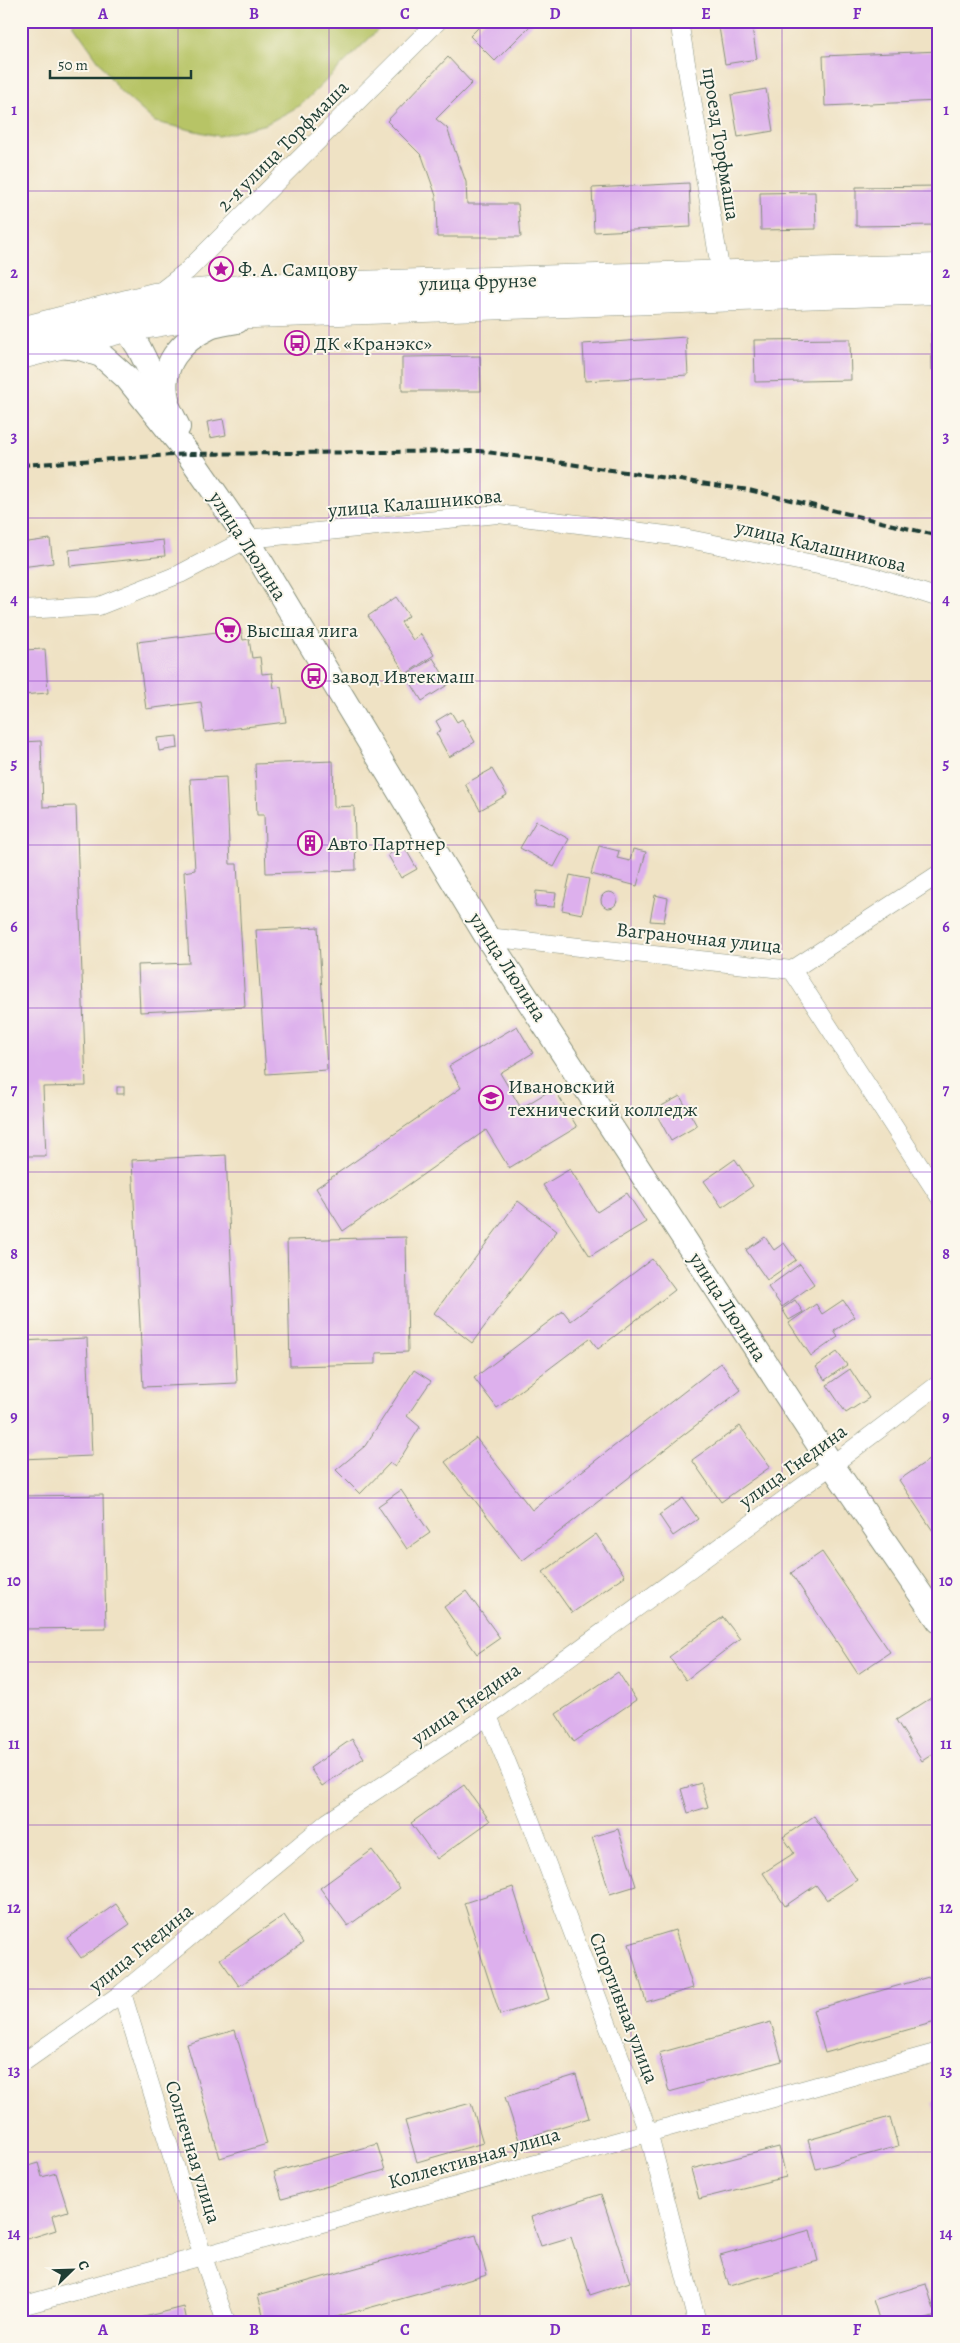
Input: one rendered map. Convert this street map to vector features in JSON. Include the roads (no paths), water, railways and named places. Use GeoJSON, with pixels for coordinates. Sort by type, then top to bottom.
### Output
{"type":"FeatureCollection","features":[{"type":"Feature","properties":{"kind":"highway","name":"улица Фрунзе"},"geometry":{"type":"LineString","coordinates":[[21,355],[126,328],[196,316],[275,314],[722,286],[939,268]]}},
{"type":"Feature","properties":{"kind":"highway","name":"улица Фрунзе"},"geometry":{"type":"LineString","coordinates":[[21,331],[154,296],[272,287],[722,286],[939,290]]}},
{"type":"Feature","properties":{"kind":"main road"},"geometry":{"type":"LineString","coordinates":[[118,369],[116,347],[126,328],[139,315],[178,300],[272,287]]}},
{"type":"Feature","properties":{"kind":"main road"},"geometry":{"type":"LineString","coordinates":[[170,410],[165,387],[166,372],[174,356],[191,339],[212,326],[275,314]]}},
{"type":"Feature","properties":{"kind":"main road"},"geometry":{"type":"LineString","coordinates":[[65,320],[107,322],[126,328],[140,348],[170,410],[188,454]]}},
{"type":"Feature","properties":{"kind":"main road","name":"улица Люлина"},"geometry":{"type":"LineString","coordinates":[[56,346],[91,352],[101,356],[118,369],[188,454],[247,539],[487,937],[832,1465],[939,1621]]}},
{"type":"Feature","properties":{"kind":"street","name":"2-я улица Торфмаша"},"geometry":{"type":"LineString","coordinates":[[154,296],[187,271],[438,21]]}},
{"type":"Feature","properties":{"kind":"street","name":"проезд Торфмаша"},"geometry":{"type":"LineString","coordinates":[[679,21],[722,286]]}},
{"type":"Feature","properties":{"kind":"street","name":"улица Калашникова"},"geometry":{"type":"LineString","coordinates":[[21,610],[99,606],[180,574],[247,539],[498,514],[674,536],[868,574],[939,598]]}},
{"type":"Feature","properties":{"kind":"street","name":"Ваграночная улица"},"geometry":{"type":"LineString","coordinates":[[487,937],[792,970],[939,874]]}},
{"type":"Feature","properties":{"kind":"street"},"geometry":{"type":"LineString","coordinates":[[792,970],[939,1196]]}},
{"type":"Feature","properties":{"kind":"street","name":"улица Гнедина"},"geometry":{"type":"LineString","coordinates":[[21,2064],[122,1992],[328,1822],[488,1716],[832,1465],[939,1384]]}},
{"type":"Feature","properties":{"kind":"street","name":"Спортивная улица"},"geometry":{"type":"LineString","coordinates":[[488,1716],[529,1817],[648,2131],[697,2322]]}},
{"type":"Feature","properties":{"kind":"street","name":"Солнечная улица"},"geometry":{"type":"LineString","coordinates":[[122,1992],[202,2257],[226,2322]]}},
{"type":"Feature","properties":{"kind":"street","name":"Коллективная улица"},"geometry":{"type":"LineString","coordinates":[[21,2306],[939,2052]]}},
{"type":"Feature","properties":{"kind":"railway"},"geometry":{"type":"LineString","coordinates":[[21,465],[188,454],[480,451],[749,490],[939,536]]}},
{"type":"Feature","properties":{"kind":"place","name":"Ф. А. Самцову"},"geometry":{"type":"Point","coordinates":[221,269]}},
{"type":"Feature","properties":{"kind":"place","name":"ДК «Кранэкс»"},"geometry":{"type":"Point","coordinates":[297,343]}},
{"type":"Feature","properties":{"kind":"place","name":"Высшая лига"},"geometry":{"type":"Point","coordinates":[228,630]}},
{"type":"Feature","properties":{"kind":"place","name":"завод Ивтекмаш"},"geometry":{"type":"Point","coordinates":[314,676]}},
{"type":"Feature","properties":{"kind":"place","name":"Авто Партнер"},"geometry":{"type":"Point","coordinates":[310,843]}},
{"type":"Feature","properties":{"kind":"place","name":"Ивановский технический колледж"},"geometry":{"type":"Point","coordinates":[491,1098]}}]}
